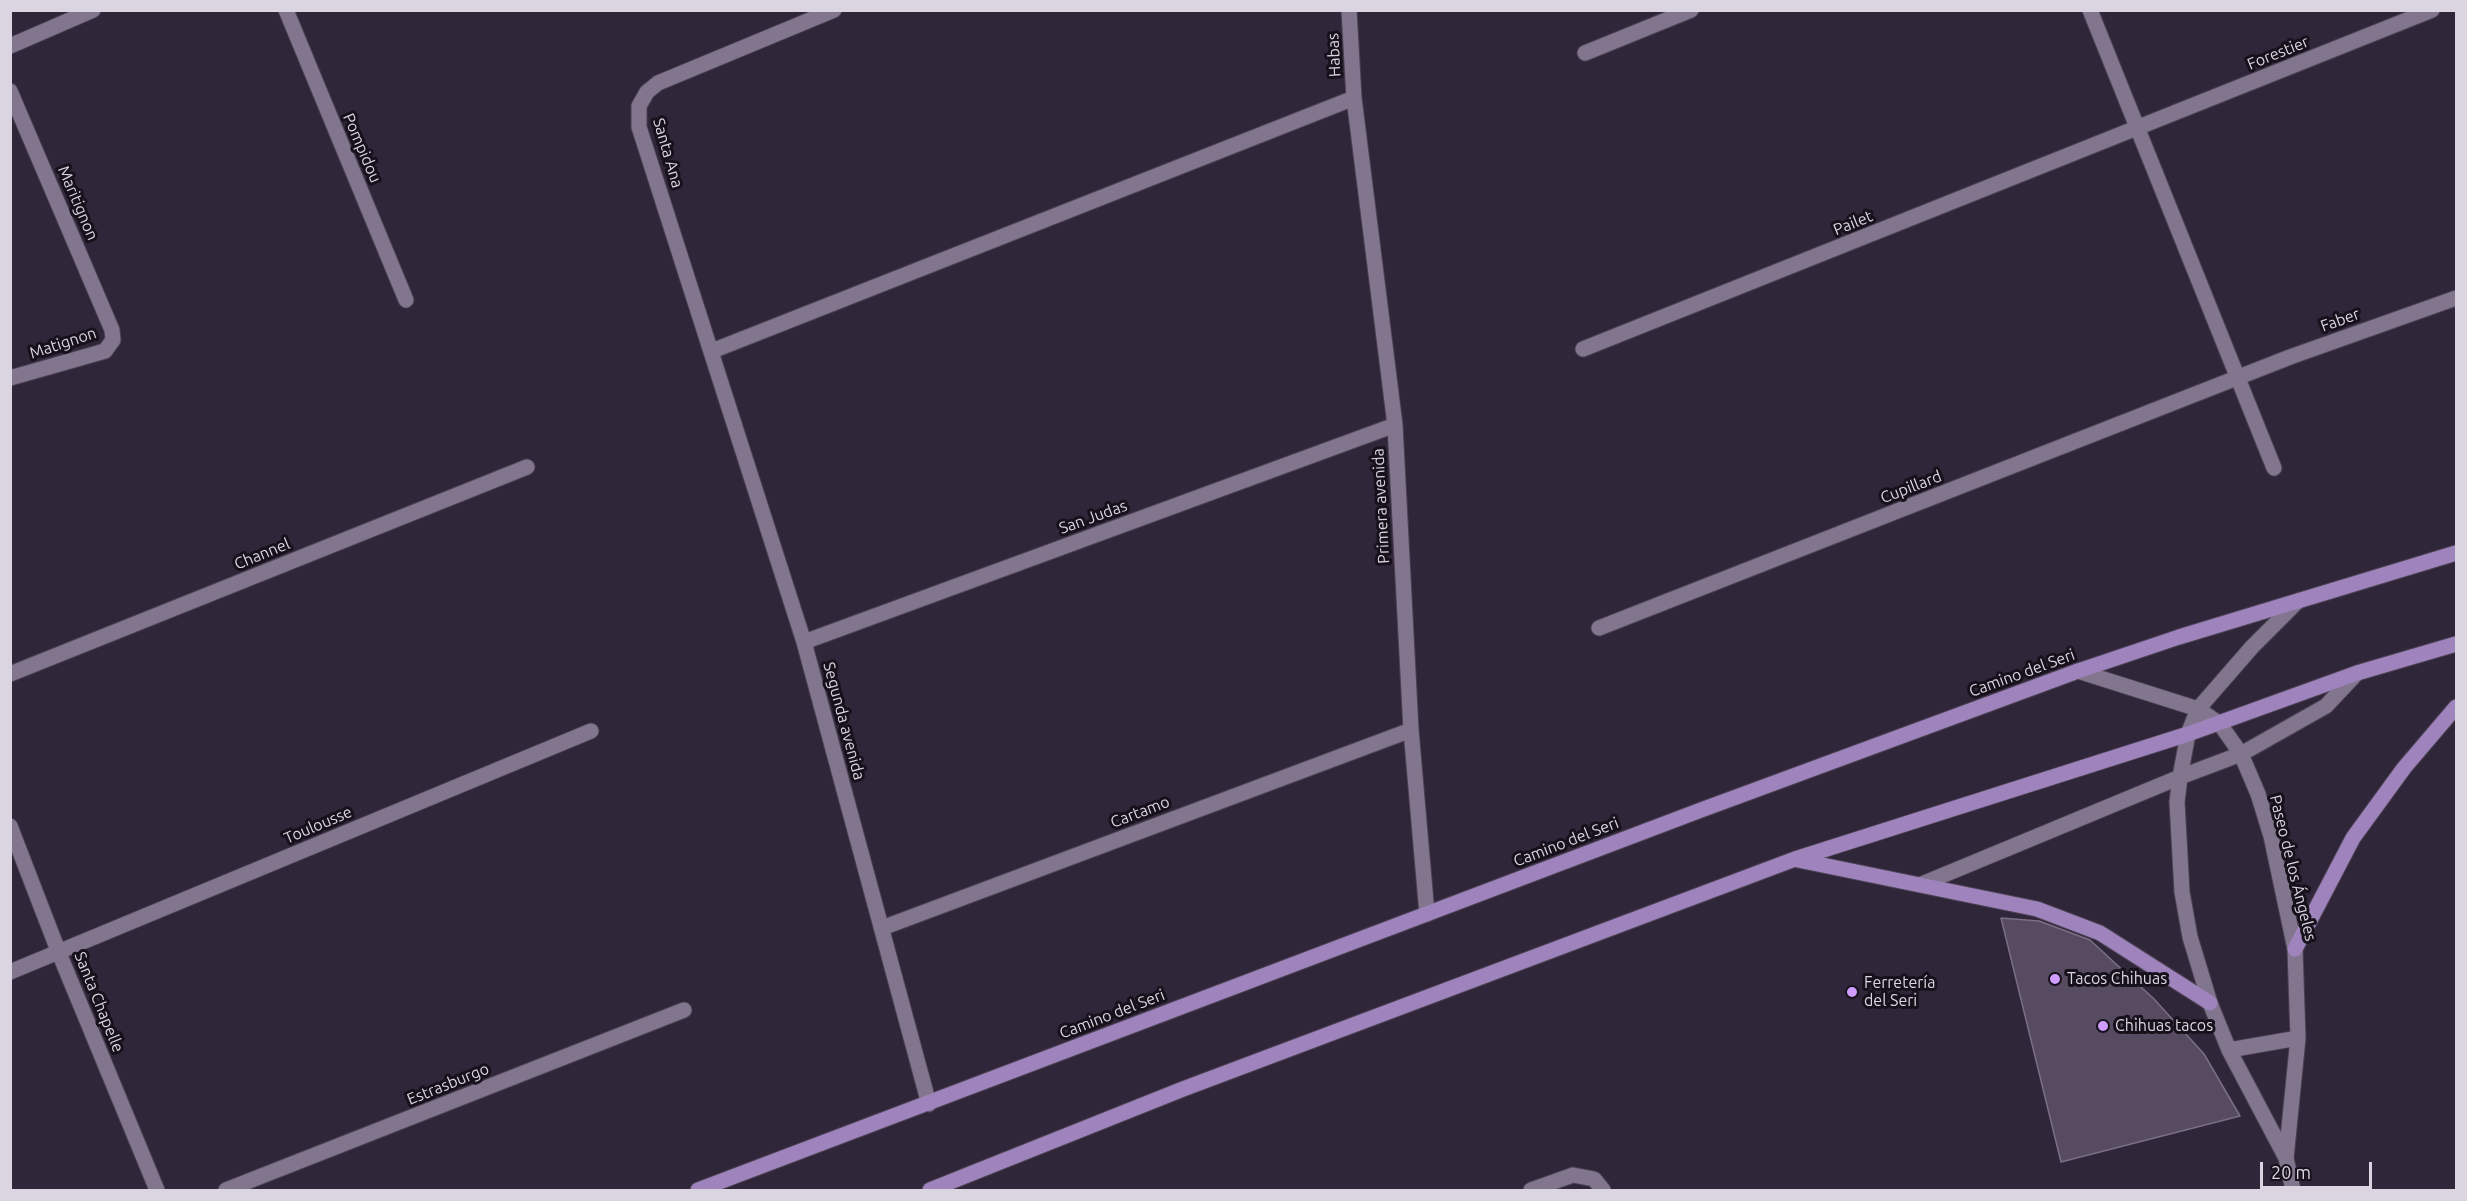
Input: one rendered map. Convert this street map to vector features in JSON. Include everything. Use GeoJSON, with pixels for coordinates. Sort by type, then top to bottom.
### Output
{"type":"FeatureCollection","features":[{"type":"Feature","properties":{"kind":"main road","name":"Camino del Seri"},"geometry":{"type":"LineString","coordinates":[[698,1191],[1426,914],[2078,671],[2179,637],[2457,553]]}},
{"type":"Feature","properties":{"kind":"main road"},"geometry":{"type":"LineString","coordinates":[[930,1191],[1194,1084],[1795,860],[2220,724],[2357,673],[2457,644]]}},
{"type":"Feature","properties":{"kind":"main road"},"geometry":{"type":"LineString","coordinates":[[2295,949],[2353,838],[2404,768],[2457,707]]}},
{"type":"Feature","properties":{"kind":"main road"},"geometry":{"type":"LineString","coordinates":[[1795,860],[2037,909],[2100,933],[2210,1004]]}},
{"type":"Feature","properties":{"kind":"street"},"geometry":{"type":"LineString","coordinates":[[10,46],[93,10]]}},
{"type":"Feature","properties":{"kind":"street","name":"Pompidou"},"geometry":{"type":"LineString","coordinates":[[285,10],[406,300]]}},
{"type":"Feature","properties":{"kind":"street","name":"Santa Ana"},"geometry":{"type":"LineString","coordinates":[[712,351],[639,126],[639,106],[647,92],[658,83],[834,10]]}},
{"type":"Feature","properties":{"kind":"street","name":"Habas"},"geometry":{"type":"LineString","coordinates":[[1349,10],[1354,98]]}},
{"type":"Feature","properties":{"kind":"street"},"geometry":{"type":"LineString","coordinates":[[1585,53],[1691,10]]}},
{"type":"Feature","properties":{"kind":"street"},"geometry":{"type":"LineString","coordinates":[[2090,10],[2274,468]]}},
{"type":"Feature","properties":{"kind":"street","name":"Forestier"},"geometry":{"type":"LineString","coordinates":[[2136,129],[2432,10]]}},
{"type":"Feature","properties":{"kind":"street","name":"Maritignon"},"geometry":{"type":"LineString","coordinates":[[10,91],[112,330]]}},
{"type":"Feature","properties":{"kind":"street"},"geometry":{"type":"LineString","coordinates":[[712,351],[1354,98]]}},
{"type":"Feature","properties":{"kind":"street","name":"Primera avenida"},"geometry":{"type":"LineString","coordinates":[[1354,98],[1395,425],[1411,730],[1426,914]]}},
{"type":"Feature","properties":{"kind":"street","name":"Pailet"},"geometry":{"type":"LineString","coordinates":[[1583,349],[2136,129]]}},
{"type":"Feature","properties":{"kind":"street","name":"Faber"},"geometry":{"type":"LineString","coordinates":[[2236,378],[2457,298]]}},
{"type":"Feature","properties":{"kind":"street","name":"Matignon"},"geometry":{"type":"LineString","coordinates":[[10,378],[105,351],[113,340],[112,330]]}},
{"type":"Feature","properties":{"kind":"street","name":"Segunda avenida"},"geometry":{"type":"LineString","coordinates":[[712,351],[804,642],[929,1104]]}},
{"type":"Feature","properties":{"kind":"street","name":"Cupillard"},"geometry":{"type":"LineString","coordinates":[[1599,628],[2203,393],[2236,378]]}},
{"type":"Feature","properties":{"kind":"street","name":"San Judas"},"geometry":{"type":"LineString","coordinates":[[804,642],[1395,425]]}},
{"type":"Feature","properties":{"kind":"street","name":"Channel"},"geometry":{"type":"LineString","coordinates":[[10,674],[527,467]]}},
{"type":"Feature","properties":{"kind":"street"},"geometry":{"type":"LineString","coordinates":[[2293,1191],[2286,1158],[2229,1050],[2210,1004],[2190,937],[2182,892],[2178,837],[2180,777],[2188,734],[2198,709],[2252,647],[2298,601]]}},
{"type":"Feature","properties":{"kind":"street","name":"Paseo de los Ángeles"},"geometry":{"type":"LineString","coordinates":[[2078,671],[2198,709],[2220,724],[2241,754],[2258,794],[2271,836],[2295,949],[2298,1038],[2286,1158]]}},
{"type":"Feature","properties":{"kind":"street"},"geometry":{"type":"LineString","coordinates":[[1922,884],[2241,754],[2326,706],[2357,673]]}},
{"type":"Feature","properties":{"kind":"street","name":"Cartamo"},"geometry":{"type":"LineString","coordinates":[[882,928],[1411,730]]}},
{"type":"Feature","properties":{"kind":"street","name":"Toulousse"},"geometry":{"type":"LineString","coordinates":[[10,972],[591,731]]}},
{"type":"Feature","properties":{"kind":"street","name":"Santa Chapelle"},"geometry":{"type":"LineString","coordinates":[[10,826],[59,953],[157,1191]]}},
{"type":"Feature","properties":{"kind":"street","name":"Estrasburgo"},"geometry":{"type":"LineString","coordinates":[[226,1191],[684,1010]]}},
{"type":"Feature","properties":{"kind":"street"},"geometry":{"type":"LineString","coordinates":[[2229,1050],[2298,1038]]}},
{"type":"Feature","properties":{"kind":"street"},"geometry":{"type":"LineString","coordinates":[[1531,1191],[1573,1175],[1594,1179],[1603,1189]]}},
{"type":"Feature","properties":{"kind":"building","name":"Chihuas tacos"},"geometry":{"type":"Polygon","coordinates":[[[2001,918],[2039,921],[2090,940],[2154,999],[2204,1054],[2240,1116],[2061,1162],[2001,918]]]}},
{"type":"Feature","properties":{"kind":"place","name":"Tacos Chihuas"},"geometry":{"type":"Point","coordinates":[2055,979]}},
{"type":"Feature","properties":{"kind":"place","name":"Ferretería del Seri"},"geometry":{"type":"Point","coordinates":[1852,992]}},
{"type":"Feature","properties":{"kind":"place","name":"Chihuas tacos"},"geometry":{"type":"Point","coordinates":[2103,1026]}}]}
